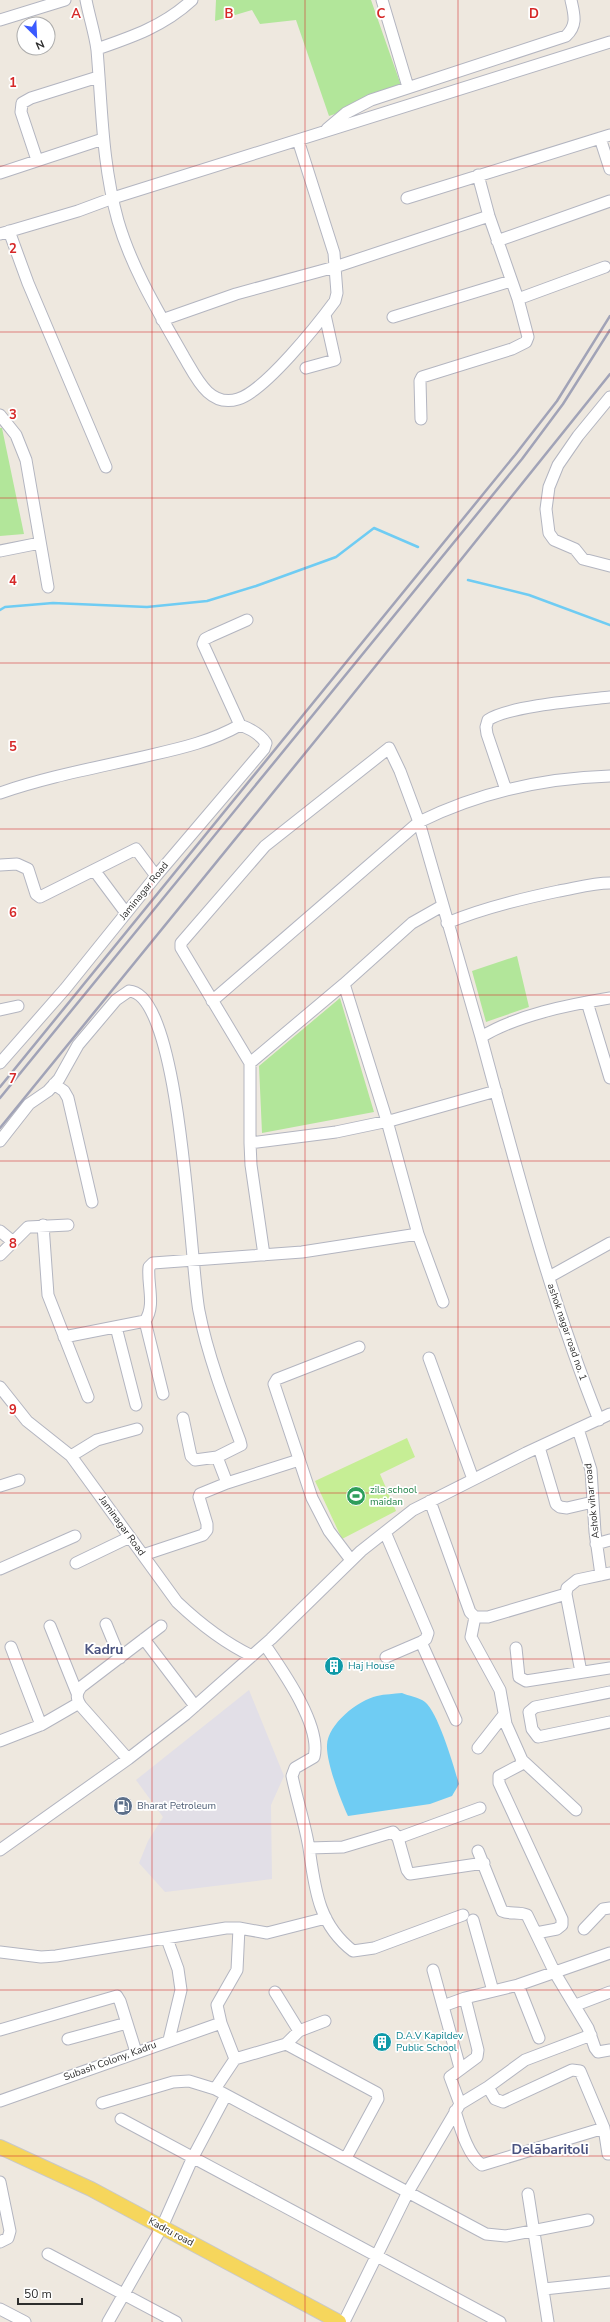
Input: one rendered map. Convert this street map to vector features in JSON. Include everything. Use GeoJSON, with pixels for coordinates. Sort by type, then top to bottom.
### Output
{"type":"FeatureCollection","features":[{"type":"Feature","properties":{"kind":"main road","name":"Kadru road"},"geometry":{"type":"LineString","coordinates":[[0,2147],[91,2189],[339,2322]]}},
{"type":"Feature","properties":{"kind":"street"},"geometry":{"type":"LineString","coordinates":[[0,20],[64,0]]}},
{"type":"Feature","properties":{"kind":"street"},"geometry":{"type":"LineString","coordinates":[[86,0],[96,49],[103,139],[113,198],[127,244],[162,320],[196,379],[213,396],[225,400],[238,399],[259,386],[325,315],[335,301],[337,293],[334,253],[298,140]]}},
{"type":"Feature","properties":{"kind":"street"},"geometry":{"type":"LineString","coordinates":[[96,49],[142,34],[163,23],[192,0]]}},
{"type":"Feature","properties":{"kind":"street"},"geometry":{"type":"LineString","coordinates":[[382,0],[408,87]]}},
{"type":"Feature","properties":{"kind":"street"},"geometry":{"type":"LineString","coordinates":[[324,132],[359,105],[408,87],[566,36],[572,30],[575,21],[571,0]]}},
{"type":"Feature","properties":{"kind":"street"},"geometry":{"type":"LineString","coordinates":[[106,467],[28,283],[4,232],[78,211],[113,198],[610,42]]}},
{"type":"Feature","properties":{"kind":"street"},"geometry":{"type":"LineString","coordinates":[[37,160],[21,112],[22,103],[31,98],[98,77]]}},
{"type":"Feature","properties":{"kind":"street"},"geometry":{"type":"LineString","coordinates":[[407,198],[605,137],[610,169]]}},
{"type":"Feature","properties":{"kind":"street"},"geometry":{"type":"LineString","coordinates":[[0,173],[103,139]]}},
{"type":"Feature","properties":{"kind":"street"},"geometry":{"type":"LineString","coordinates":[[421,418],[420,381],[422,377],[512,349],[527,340],[528,333],[518,299],[497,241],[478,175]]}},
{"type":"Feature","properties":{"kind":"street"},"geometry":{"type":"LineString","coordinates":[[497,241],[610,201]]}},
{"type":"Feature","properties":{"kind":"street"},"geometry":{"type":"LineString","coordinates":[[162,320],[236,294],[335,267],[489,216]]}},
{"type":"Feature","properties":{"kind":"street"},"geometry":{"type":"LineString","coordinates":[[518,299],[605,267]]}},
{"type":"Feature","properties":{"kind":"street"},"geometry":{"type":"LineString","coordinates":[[393,317],[511,282]]}},
{"type":"Feature","properties":{"kind":"street"},"geometry":{"type":"LineString","coordinates":[[306,368],[335,360],[325,315]]}},
{"type":"Feature","properties":{"kind":"street"},"geometry":{"type":"LineString","coordinates":[[610,397],[578,436],[558,465],[549,488],[546,504],[548,529],[552,538],[575,549],[583,559],[610,566]]}},
{"type":"Feature","properties":{"kind":"street"},"geometry":{"type":"LineString","coordinates":[[0,415],[16,435],[26,460],[48,587]]}},
{"type":"Feature","properties":{"kind":"street"},"geometry":{"type":"LineString","coordinates":[[0,551],[40,543]]}},
{"type":"Feature","properties":{"kind":"street"},"geometry":{"type":"LineString","coordinates":[[0,793],[72,772],[108,766],[193,746],[240,725],[203,644],[206,639],[211,636],[248,620]]}},
{"type":"Feature","properties":{"kind":"street"},"geometry":{"type":"LineString","coordinates":[[506,790],[487,734],[486,727],[488,720],[499,714],[540,706],[610,697]]}},
{"type":"Feature","properties":{"kind":"street","name":"Jaminagar Road"},"geometry":{"type":"LineString","coordinates":[[2,1058],[65,989],[156,876],[264,750],[266,744],[262,738],[248,728],[240,725]]}},
{"type":"Feature","properties":{"kind":"street","name":"ashok nagar road no. 1"},"geometry":{"type":"LineString","coordinates":[[212,1000],[182,948],[181,943],[191,929],[265,846],[388,748],[400,771],[419,822],[481,1037],[538,1245],[572,1349],[599,1420]]}},
{"type":"Feature","properties":{"kind":"street"},"geometry":{"type":"LineString","coordinates":[[264,1255],[251,1165],[250,1063],[212,1000],[419,822],[459,804],[506,790],[574,778],[610,776]]}},
{"type":"Feature","properties":{"kind":"street"},"geometry":{"type":"LineString","coordinates":[[0,863],[17,864],[28,869],[36,894],[40,897],[136,849],[156,876]]}},
{"type":"Feature","properties":{"kind":"street"},"geometry":{"type":"LineString","coordinates":[[94,870],[126,913]]}},
{"type":"Feature","properties":{"kind":"street"},"geometry":{"type":"LineString","coordinates":[[447,923],[477,910],[538,895],[610,883]]}},
{"type":"Feature","properties":{"kind":"street"},"geometry":{"type":"LineString","coordinates":[[250,1063],[344,984],[412,923],[442,906]]}},
{"type":"Feature","properties":{"kind":"street"},"geometry":{"type":"LineString","coordinates":[[344,984],[387,1121],[418,1234],[443,1302]]}},
{"type":"Feature","properties":{"kind":"street"},"geometry":{"type":"LineString","coordinates":[[0,1140],[29,1104],[54,1084],[63,1073],[78,1045],[116,1000],[129,991],[136,992],[155,1019],[175,1091],[201,1321],[241,1445],[217,1457],[194,1460],[191,1456],[183,1418]]}},
{"type":"Feature","properties":{"kind":"street"},"geometry":{"type":"LineString","coordinates":[[481,1037],[493,1030],[565,1006],[610,998]]}},
{"type":"Feature","properties":{"kind":"street"},"geometry":{"type":"LineString","coordinates":[[587,1002],[610,1078]]}},
{"type":"Feature","properties":{"kind":"street"},"geometry":{"type":"LineString","coordinates":[[0,1010],[18,1006]]}},
{"type":"Feature","properties":{"kind":"street"},"geometry":{"type":"LineString","coordinates":[[54,1084],[64,1091],[68,1098],[92,1202]]}},
{"type":"Feature","properties":{"kind":"street"},"geometry":{"type":"LineString","coordinates":[[250,1143],[336,1132],[387,1121],[496,1091]]}},
{"type":"Feature","properties":{"kind":"street"},"geometry":{"type":"LineString","coordinates":[[43,1225],[48,1295],[88,1397]]}},
{"type":"Feature","properties":{"kind":"street"},"geometry":{"type":"LineString","coordinates":[[0,1255],[12,1241],[28,1227],[43,1225],[68,1225]]}},
{"type":"Feature","properties":{"kind":"street"},"geometry":{"type":"LineString","coordinates":[[0,1232],[12,1241]]}},
{"type":"Feature","properties":{"kind":"street"},"geometry":{"type":"LineString","coordinates":[[163,1394],[145,1322],[151,1307],[149,1267],[159,1262],[194,1261],[302,1252],[418,1234]]}},
{"type":"Feature","properties":{"kind":"street"},"geometry":{"type":"LineString","coordinates":[[548,1276],[610,1243]]}},
{"type":"Feature","properties":{"kind":"street"},"geometry":{"type":"LineString","coordinates":[[64,1337],[145,1322]]}},
{"type":"Feature","properties":{"kind":"street"},"geometry":{"type":"LineString","coordinates":[[116,1327],[136,1405]]}},
{"type":"Feature","properties":{"kind":"street"},"geometry":{"type":"LineString","coordinates":[[351,1560],[319,1514],[299,1460],[274,1384],[277,1379],[359,1347]]}},
{"type":"Feature","properties":{"kind":"street"},"geometry":{"type":"LineString","coordinates":[[429,1358],[473,1479]]}},
{"type":"Feature","properties":{"kind":"street","name":"Jaminagar Road"},"geometry":{"type":"LineString","coordinates":[[0,1387],[27,1420],[71,1456],[166,1588],[189,1613],[233,1645],[252,1656]]}},
{"type":"Feature","properties":{"kind":"street"},"geometry":{"type":"LineString","coordinates":[[0,1850],[128,1759],[195,1706],[265,1645],[351,1560],[413,1510],[473,1479],[610,1414]]}},
{"type":"Feature","properties":{"kind":"street"},"geometry":{"type":"LineString","coordinates":[[71,1456],[97,1440],[137,1429]]}},
{"type":"Feature","properties":{"kind":"street","name":"Ashok vihar road"},"geometry":{"type":"LineString","coordinates":[[578,1429],[591,1470],[596,1544],[605,1574]]}},
{"type":"Feature","properties":{"kind":"street"},"geometry":{"type":"LineString","coordinates":[[539,1447],[556,1504],[560,1507],[567,1508],[593,1502]]}},
{"type":"Feature","properties":{"kind":"street"},"geometry":{"type":"LineString","coordinates":[[217,1457],[227,1483]]}},
{"type":"Feature","properties":{"kind":"street"},"geometry":{"type":"LineString","coordinates":[[143,1555],[203,1535],[207,1530],[207,1524],[199,1497],[200,1494],[227,1483],[299,1460]]}},
{"type":"Feature","properties":{"kind":"street"},"geometry":{"type":"LineString","coordinates":[[0,1486],[19,1480]]}},
{"type":"Feature","properties":{"kind":"street"},"geometry":{"type":"LineString","coordinates":[[430,1501],[470,1612],[475,1617],[488,1617],[566,1594]]}},
{"type":"Feature","properties":{"kind":"street"},"geometry":{"type":"LineString","coordinates":[[385,1532],[426,1628],[426,1639],[386,1657]]}},
{"type":"Feature","properties":{"kind":"street"},"geometry":{"type":"LineString","coordinates":[[0,1569],[75,1536]]}},
{"type":"Feature","properties":{"kind":"street"},"geometry":{"type":"LineString","coordinates":[[76,1563],[130,1537]]}},
{"type":"Feature","properties":{"kind":"street"},"geometry":{"type":"LineString","coordinates":[[596,1544],[610,1540]]}},
{"type":"Feature","properties":{"kind":"street"},"geometry":{"type":"LineString","coordinates":[[581,1672],[566,1594],[570,1584],[605,1574]]}},
{"type":"Feature","properties":{"kind":"street"},"geometry":{"type":"LineString","coordinates":[[475,1617],[471,1637],[500,1690],[503,1716],[522,1760],[576,1810]]}},
{"type":"Feature","properties":{"kind":"street"},"geometry":{"type":"LineString","coordinates":[[106,1624],[120,1658]]}},
{"type":"Feature","properties":{"kind":"street"},"geometry":{"type":"LineString","coordinates":[[50,1626],[78,1698],[128,1759]]}},
{"type":"Feature","properties":{"kind":"street"},"geometry":{"type":"LineString","coordinates":[[0,1741],[41,1725],[78,1698],[81,1687],[161,1626]]}},
{"type":"Feature","properties":{"kind":"street"},"geometry":{"type":"LineString","coordinates":[[144,1639],[195,1706]]}},
{"type":"Feature","properties":{"kind":"street"},"geometry":{"type":"LineString","coordinates":[[421,1642],[456,1720]]}},
{"type":"Feature","properties":{"kind":"street"},"geometry":{"type":"LineString","coordinates":[[265,1645],[305,1709],[315,1746],[314,1757],[295,1768],[292,1776],[309,1848],[317,1901],[339,1940],[353,1951],[374,1948],[468,1918],[493,1991]]}},
{"type":"Feature","properties":{"kind":"street"},"geometry":{"type":"LineString","coordinates":[[11,1647],[41,1725]]}},
{"type":"Feature","properties":{"kind":"street"},"geometry":{"type":"LineString","coordinates":[[516,1648],[519,1677],[526,1681],[610,1668]]}},
{"type":"Feature","properties":{"kind":"street"},"geometry":{"type":"LineString","coordinates":[[610,1692],[535,1707],[529,1712],[532,1729],[538,1737],[610,1722]]}},
{"type":"Feature","properties":{"kind":"street"},"geometry":{"type":"LineString","coordinates":[[478,1748],[503,1716]]}},
{"type":"Feature","properties":{"kind":"street"},"geometry":{"type":"LineString","coordinates":[[522,1760],[520,1765],[499,1776],[499,1783],[562,1919],[562,1925],[557,1929],[536,1934]]}},
{"type":"Feature","properties":{"kind":"street"},"geometry":{"type":"LineString","coordinates":[[398,1838],[480,1808]]}},
{"type":"Feature","properties":{"kind":"street"},"geometry":{"type":"LineString","coordinates":[[309,1848],[343,1847],[388,1832],[393,1832],[398,1838],[407,1870],[410,1874],[484,1863]]}},
{"type":"Feature","properties":{"kind":"street"},"geometry":{"type":"LineString","coordinates":[[478,1851],[502,1911],[507,1914],[521,1912],[526,1915],[555,1973],[576,2005],[591,2035],[594,2048],[598,2052],[610,2050]]}},
{"type":"Feature","properties":{"kind":"street"},"geometry":{"type":"LineString","coordinates":[[584,1929],[603,1909],[610,1908]]}},
{"type":"Feature","properties":{"kind":"street"},"geometry":{"type":"LineString","coordinates":[[0,1952],[41,1957],[56,1956],[239,1928],[267,1933],[326,1918]]}},
{"type":"Feature","properties":{"kind":"street"},"geometry":{"type":"LineString","coordinates":[[235,2059],[221,2023],[217,2005],[237,1970],[239,1928]]}},
{"type":"Feature","properties":{"kind":"street"},"geometry":{"type":"LineString","coordinates":[[167,1939],[178,1968],[181,1990],[169,2040]]}},
{"type":"Feature","properties":{"kind":"street"},"geometry":{"type":"LineString","coordinates":[[443,2006],[465,1998],[518,1985],[610,1953]]}},
{"type":"Feature","properties":{"kind":"street"},"geometry":{"type":"LineString","coordinates":[[433,1970],[460,2068]]}},
{"type":"Feature","properties":{"kind":"street"},"geometry":{"type":"LineString","coordinates":[[518,1985],[539,2038]]}},
{"type":"Feature","properties":{"kind":"street"},"geometry":{"type":"LineString","coordinates":[[275,1992],[299,2030]]}},
{"type":"Feature","properties":{"kind":"street"},"geometry":{"type":"LineString","coordinates":[[576,2005],[610,1992]]}},
{"type":"Feature","properties":{"kind":"street"},"geometry":{"type":"LineString","coordinates":[[0,2030],[117,1996],[136,2052]]}},
{"type":"Feature","properties":{"kind":"street"},"geometry":{"type":"LineString","coordinates":[[465,1998],[478,2050],[477,2057],[460,2068],[450,2077],[458,2107],[459,2124],[476,2161],[482,2165],[604,2128]]}},
{"type":"Feature","properties":{"kind":"street"},"geometry":{"type":"LineString","coordinates":[[215,2089],[235,2059],[286,2044],[299,2030],[325,2021]]}},
{"type":"Feature","properties":{"kind":"street"},"geometry":{"type":"LineString","coordinates":[[68,2039],[127,2023]]}},
{"type":"Feature","properties":{"kind":"street","name":"Subash Colony, Kadru"},"geometry":{"type":"LineString","coordinates":[[0,2101],[169,2040],[221,2023]]}},
{"type":"Feature","properties":{"kind":"street"},"geometry":{"type":"LineString","coordinates":[[344,2322],[408,2192],[458,2107],[525,2060],[591,2035]]}},
{"type":"Feature","properties":{"kind":"street"},"geometry":{"type":"LineString","coordinates":[[286,2044],[377,2094],[378,2099],[346,2158]]}},
{"type":"Feature","properties":{"kind":"street"},"geometry":{"type":"LineString","coordinates":[[488,2087],[495,2099],[503,2102],[576,2069],[582,2075],[604,2128],[608,2139],[608,2154]]}},
{"type":"Feature","properties":{"kind":"street"},"geometry":{"type":"LineString","coordinates":[[102,2103],[173,2082],[189,2081],[215,2089],[486,2234],[506,2236],[535,2232],[588,2220]]}},
{"type":"Feature","properties":{"kind":"street"},"geometry":{"type":"LineString","coordinates":[[108,2322],[123,2293],[162,2227],[193,2157],[226,2095]]}},
{"type":"Feature","properties":{"kind":"street"},"geometry":{"type":"LineString","coordinates":[[121,2119],[500,2322]]}},
{"type":"Feature","properties":{"kind":"street"},"geometry":{"type":"LineString","coordinates":[[0,2182],[10,2230],[8,2238],[0,2242]]}},
{"type":"Feature","properties":{"kind":"street"},"geometry":{"type":"LineString","coordinates":[[528,2194],[548,2322]]}},
{"type":"Feature","properties":{"kind":"street"},"geometry":{"type":"LineString","coordinates":[[48,2254],[176,2322]]}},
{"type":"Feature","properties":{"kind":"street"},"geometry":{"type":"LineString","coordinates":[[544,2289],[610,2282]]}},
{"type":"Feature","properties":{"kind":"street"},"geometry":{"type":"LineString","coordinates":[[0,2309],[26,2322]]}},
{"type":"Feature","properties":{"kind":"shaded area"},"geometry":{"type":"Polygon","coordinates":[[[249,1690],[284,1776],[271,1805],[272,1879],[165,1892],[139,1863],[148,1841],[163,1817],[136,1780],[249,1690]]]}},
{"type":"Feature","properties":{"kind":"green space"},"geometry":{"type":"Polygon","coordinates":[[[216,0],[371,0],[403,91],[329,116],[296,20],[260,24],[252,10],[215,21],[216,0]]]}},
{"type":"Feature","properties":{"kind":"green space"},"geometry":{"type":"Polygon","coordinates":[[[0,428],[2,428],[24,534],[0,536],[0,428]]]}},
{"type":"Feature","properties":{"kind":"green space"},"geometry":{"type":"Polygon","coordinates":[[[517,956],[529,1007],[486,1022],[472,971],[517,956]]]}},
{"type":"Feature","properties":{"kind":"green space"},"geometry":{"type":"Polygon","coordinates":[[[340,998],[374,1112],[262,1133],[259,1066],[340,998]]]}},
{"type":"Feature","properties":{"kind":"green space","name":"zila school maidan"},"geometry":{"type":"Polygon","coordinates":[[[407,1438],[415,1457],[380,1474],[396,1511],[342,1539],[315,1481],[407,1438]]]}},
{"type":"Feature","properties":{"kind":"water"},"geometry":{"type":"Polygon","coordinates":[[[402,1693],[423,1700],[430,1708],[445,1740],[459,1784],[452,1796],[430,1804],[348,1816],[331,1771],[327,1752],[329,1737],[338,1721],[361,1702],[369,1698],[386,1694],[402,1693]]]}},
{"type":"Feature","properties":{"kind":"waterway"},"geometry":{"type":"LineString","coordinates":[[0,610],[5,607],[53,603],[147,607],[207,601],[256,586],[336,557],[374,528],[418,547]]}},
{"type":"Feature","properties":{"kind":"waterway"},"geometry":{"type":"LineString","coordinates":[[468,580],[529,595],[610,625]]}},
{"type":"Feature","properties":{"kind":"railway"},"geometry":{"type":"LineString","coordinates":[[0,1087],[515,455],[557,401],[610,316]]}},
{"type":"Feature","properties":{"kind":"railway"},"geometry":{"type":"LineString","coordinates":[[0,1098],[522,459],[563,404],[610,330]]}},
{"type":"Feature","properties":{"kind":"railway"},"geometry":{"type":"LineString","coordinates":[[0,1128],[337,714],[610,374]]}},
{"type":"Feature","properties":{"kind":"place","name":"zila school maidan"},"geometry":{"type":"Point","coordinates":[356,1496]}},
{"type":"Feature","properties":{"kind":"place","name":"Haj House"},"geometry":{"type":"Point","coordinates":[334,1666]}},
{"type":"Feature","properties":{"kind":"place","name":"Bharat Petroleum"},"geometry":{"type":"Point","coordinates":[123,1806]}},
{"type":"Feature","properties":{"kind":"place","name":"D.A.V Kapildev Public School"},"geometry":{"type":"Point","coordinates":[382,2042]}},
{"type":"Feature","properties":{"kind":"district","name":"Kadru"},"geometry":{"type":"Point","coordinates":[104,1649]}},
{"type":"Feature","properties":{"kind":"district","name":"Delābaritoli"},"geometry":{"type":"Point","coordinates":[550,2149]}}]}
